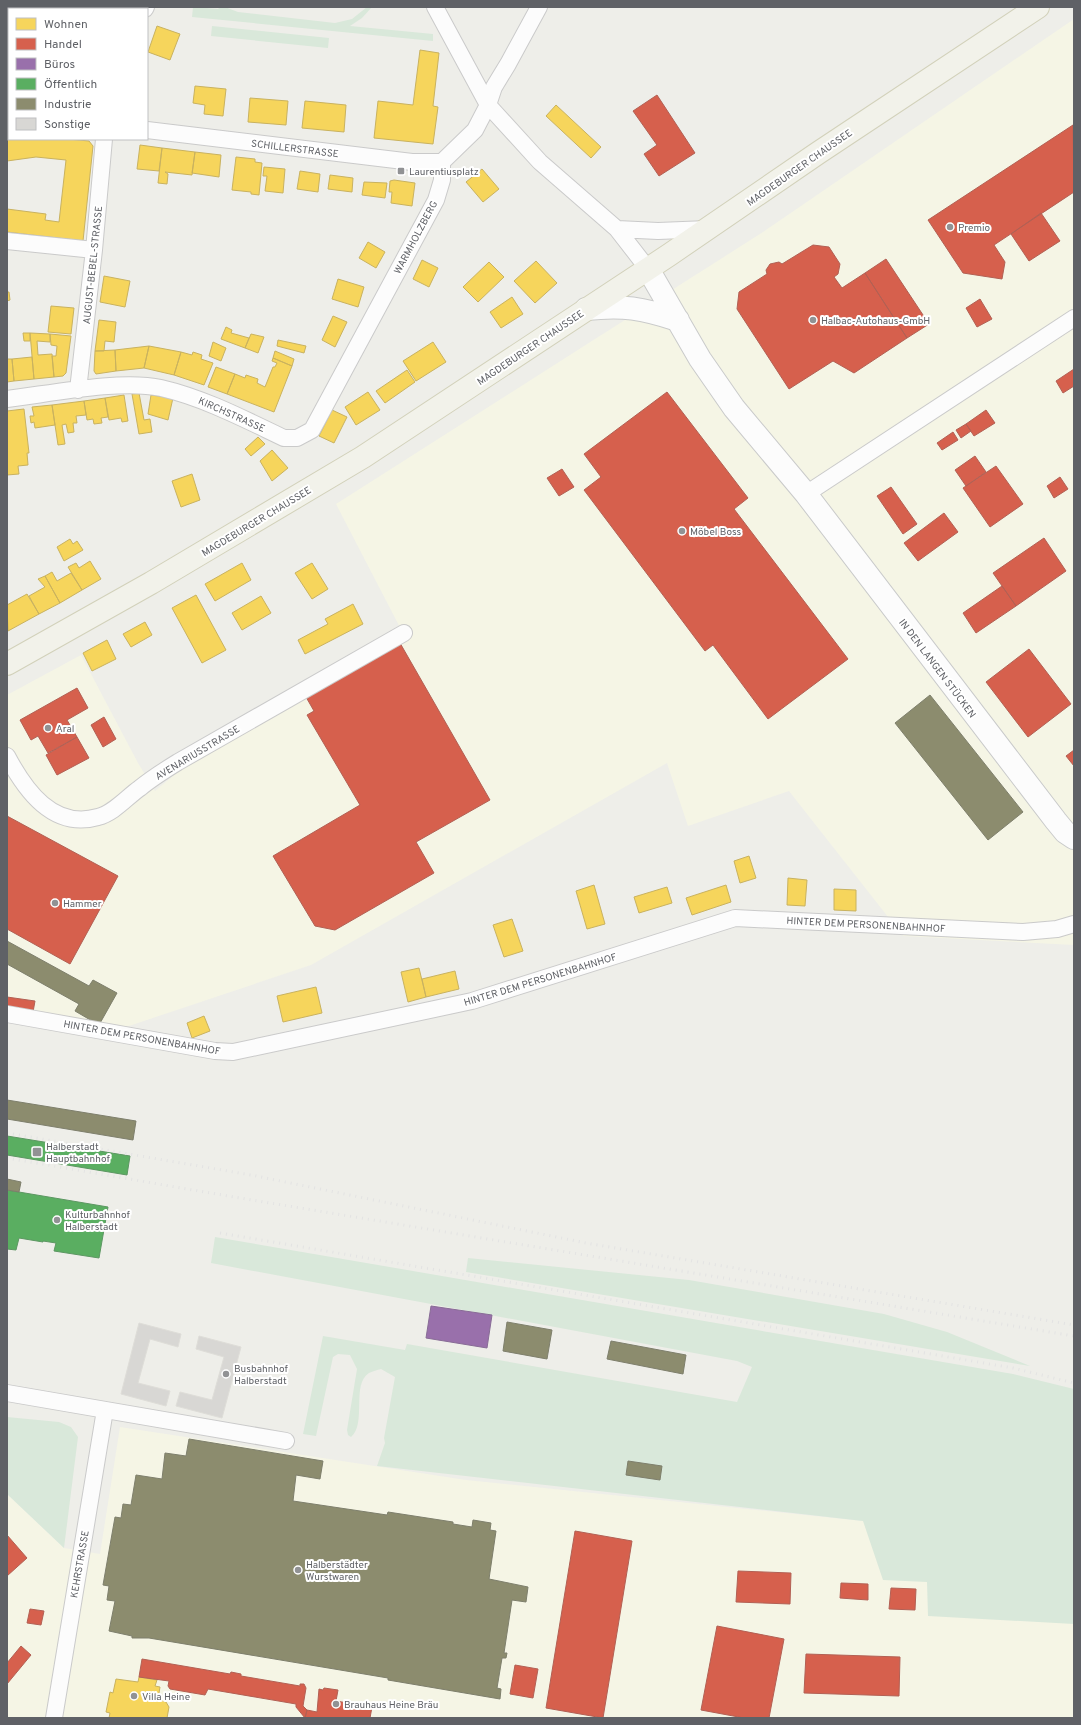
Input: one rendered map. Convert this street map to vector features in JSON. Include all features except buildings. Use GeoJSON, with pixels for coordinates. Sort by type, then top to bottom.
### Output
{"type":"FeatureCollection","features":[{"type":"Feature","properties":{"kind":"main road","name":"MAGDEBURGER CHAUSSEE"},"geometry":{"type":"LineString","coordinates":[[7,664],[151,584],[362,457],[648,269],[818,153],[1038,7]]}},
{"type":"Feature","properties":{"kind":"street"},"geometry":{"type":"LineString","coordinates":[[435,7],[488,106],[540,162],[617,229],[648,269]]}},
{"type":"Feature","properties":{"kind":"street"},"geometry":{"type":"LineString","coordinates":[[442,162],[475,130],[488,106],[494,87],[539,7]]}},
{"type":"Feature","properties":{"kind":"street","name":"SCHILLERSTRASSE"},"geometry":{"type":"LineString","coordinates":[[148,130],[412,162],[442,162]]}},
{"type":"Feature","properties":{"kind":"street","name":"AUGUST-BEBEL-STRASSE"},"geometry":{"type":"LineString","coordinates":[[78,390],[94,250],[104,140]]}},
{"type":"Feature","properties":{"kind":"street","name":"WARMHOLZBERG"},"geometry":{"type":"LineString","coordinates":[[312,430],[436,200],[442,180],[442,162]]}},
{"type":"Feature","properties":{"kind":"street"},"geometry":{"type":"LineString","coordinates":[[617,229],[708,229]]}},
{"type":"Feature","properties":{"kind":"street"},"geometry":{"type":"LineString","coordinates":[[7,240],[94,250]]}},
{"type":"Feature","properties":{"kind":"street","name":"IN DEN LANGEN STÜCKEN"},"geometry":{"type":"LineString","coordinates":[[648,269],[700,359],[734,408],[806,494],[1056,821],[1065,832],[1074,838]]}},
{"type":"Feature","properties":{"kind":"street"},"geometry":{"type":"LineString","coordinates":[[586,309],[618,306],[634,307],[678,320]]}},
{"type":"Feature","properties":{"kind":"street"},"geometry":{"type":"LineString","coordinates":[[806,494],[1074,318]]}},
{"type":"Feature","properties":{"kind":"street","name":"KIRCHSTRASSE"},"geometry":{"type":"LineString","coordinates":[[7,399],[124,386],[160,388],[206,402],[284,438],[297,438],[312,430]]}},
{"type":"Feature","properties":{"kind":"street","name":"AVENARIUSSTRASSE"},"geometry":{"type":"LineString","coordinates":[[7,756],[36,799],[50,811],[62,816],[78,819],[98,817],[111,811],[156,776],[178,762],[404,633]]}},
{"type":"Feature","properties":{"kind":"street","name":"HINTER DEM PERSONENBAHNHOF"},"geometry":{"type":"LineString","coordinates":[[7,1014],[215,1051],[233,1052],[472,1001],[735,918],[1023,932],[1057,929],[1074,924]]}},
{"type":"Feature","properties":{"kind":"street"},"geometry":{"type":"LineString","coordinates":[[7,1393],[286,1441]]}},
{"type":"Feature","properties":{"kind":"street","name":"KEHRSTRASSE"},"geometry":{"type":"LineString","coordinates":[[54,1718],[64,1650],[105,1410]]}},
{"type":"Feature","properties":{"kind":"shaded area"},"geometry":{"type":"Polygon","coordinates":[[[193,7],[219,9],[217,7],[225,7],[238,12],[335,23],[352,19],[367,7],[372,7],[362,18],[350,26],[433,34],[433,41],[192,17],[193,7]]]}},
{"type":"Feature","properties":{"kind":"shaded area"},"geometry":{"type":"Polygon","coordinates":[[[1074,19],[1074,945],[903,936],[789,791],[688,826],[667,763],[311,965],[123,1028],[7,1006],[7,695],[81,655],[138,763],[155,791],[197,756],[407,641],[336,504],[763,232],[1074,19]]]}},
{"type":"Feature","properties":{"kind":"shaded area"},"geometry":{"type":"Polygon","coordinates":[[[212,26],[329,38],[328,48],[211,36],[212,26]]]}},
{"type":"Feature","properties":{"kind":"shaded area"},"geometry":{"type":"Polygon","coordinates":[[[215,1237],[1013,1374],[1074,1389],[1074,1624],[928,1616],[927,1582],[883,1580],[863,1521],[377,1466],[385,1443],[384,1438],[395,1377],[381,1369],[369,1373],[364,1378],[361,1386],[358,1423],[356,1431],[351,1437],[348,1435],[347,1430],[357,1369],[350,1355],[338,1354],[333,1357],[316,1436],[303,1434],[323,1336],[405,1350],[407,1344],[737,1402],[752,1367],[737,1361],[211,1263],[215,1237]]]}},
{"type":"Feature","properties":{"kind":"shaded area"},"geometry":{"type":"Polygon","coordinates":[[[468,1258],[689,1280],[884,1314],[947,1332],[1030,1366],[466,1272],[468,1258]]]}},
{"type":"Feature","properties":{"kind":"shaded area"},"geometry":{"type":"Polygon","coordinates":[[[7,1417],[59,1422],[71,1427],[78,1437],[64,1548],[7,1494],[7,1417]]]}},
{"type":"Feature","properties":{"kind":"shaded area"},"geometry":{"type":"Polygon","coordinates":[[[120,1427],[466,1480],[863,1521],[1074,1568],[1074,1718],[7,1718],[7,1494],[64,1548],[100,1554],[120,1427]]]}},
{"type":"Feature","properties":{"kind":"railway"},"geometry":{"type":"LineString","coordinates":[[7,1133],[251,1175],[586,1243],[1074,1325]]}},
{"type":"Feature","properties":{"kind":"railway"},"geometry":{"type":"LineString","coordinates":[[7,1158],[1074,1336]]}},
{"type":"Feature","properties":{"kind":"railway"},"geometry":{"type":"LineString","coordinates":[[220,1233],[1013,1368],[1074,1383]]}},
{"type":"Feature","properties":{"kind":"place","name":"Laurentiusplatz"},"geometry":{"type":"Point","coordinates":[401,171]}},
{"type":"Feature","properties":{"kind":"place","name":"Premio"},"geometry":{"type":"Point","coordinates":[950,227]}},
{"type":"Feature","properties":{"kind":"place","name":"Halbac-Autohaus-GmbH"},"geometry":{"type":"Point","coordinates":[813,320]}},
{"type":"Feature","properties":{"kind":"place","name":"Möbel Boss"},"geometry":{"type":"Point","coordinates":[682,531]}},
{"type":"Feature","properties":{"kind":"place","name":"Aral"},"geometry":{"type":"Point","coordinates":[48,728]}},
{"type":"Feature","properties":{"kind":"place","name":"Hammer"},"geometry":{"type":"Point","coordinates":[55,903]}},
{"type":"Feature","properties":{"kind":"place","name":"Halberstadt Hauptbahnhof"},"geometry":{"type":"Point","coordinates":[37,1152]}},
{"type":"Feature","properties":{"kind":"place","name":"Kulturbahnhof Halberstadt"},"geometry":{"type":"Point","coordinates":[57,1220]}},
{"type":"Feature","properties":{"kind":"place","name":"Busbahnhof Halberstadt"},"geometry":{"type":"Point","coordinates":[226,1374]}},
{"type":"Feature","properties":{"kind":"place","name":"Halberstädter Wurstwaren"},"geometry":{"type":"Point","coordinates":[298,1570]}},
{"type":"Feature","properties":{"kind":"place","name":"Villa Heine"},"geometry":{"type":"Point","coordinates":[134,1696]}},
{"type":"Feature","properties":{"kind":"place","name":"Brauhaus Heine Bräu"},"geometry":{"type":"Point","coordinates":[336,1704]}}]}
